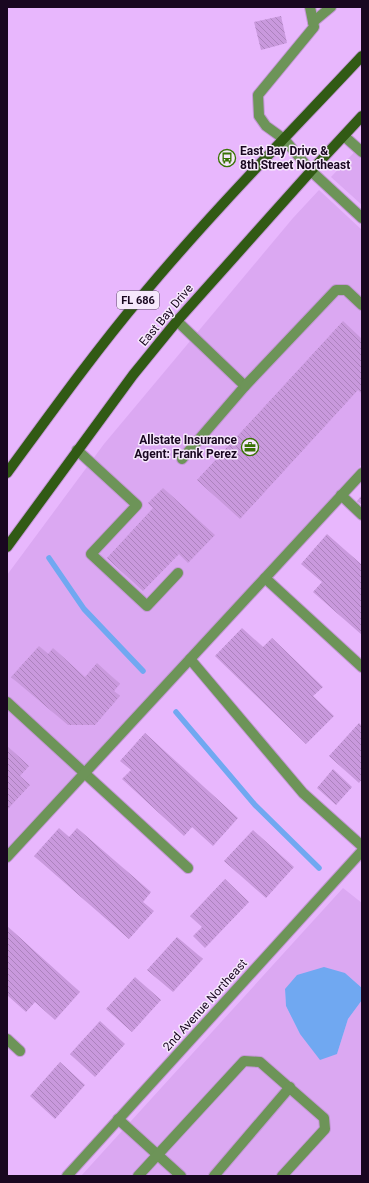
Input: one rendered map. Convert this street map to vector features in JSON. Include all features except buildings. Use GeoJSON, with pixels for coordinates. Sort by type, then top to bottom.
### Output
{"type":"FeatureCollection","features":[{"type":"Feature","properties":{"kind":"main road","name":"FL 686"},"geometry":{"type":"LineString","coordinates":[[7,473],[80,372],[141,296],[207,222],[362,56]]}},
{"type":"Feature","properties":{"kind":"main road","name":"East Bay Drive"},"geometry":{"type":"LineString","coordinates":[[7,547],[133,375],[177,321],[362,116]]}},
{"type":"Feature","properties":{"kind":"street"},"geometry":{"type":"LineString","coordinates":[[310,7],[314,27],[258,95],[259,116],[266,126],[284,139],[311,171],[362,218]]}},
{"type":"Feature","properties":{"kind":"street"},"geometry":{"type":"LineString","coordinates":[[313,22],[331,7]]}},
{"type":"Feature","properties":{"kind":"street"},"geometry":{"type":"LineString","coordinates":[[344,136],[362,152]]}},
{"type":"Feature","properties":{"kind":"street"},"geometry":{"type":"LineString","coordinates":[[182,459],[245,386],[336,290],[346,290],[362,305]]}},
{"type":"Feature","properties":{"kind":"street"},"geometry":{"type":"LineString","coordinates":[[177,321],[245,386]]}},
{"type":"Feature","properties":{"kind":"street"},"geometry":{"type":"LineString","coordinates":[[77,450],[137,505],[91,554],[147,606],[178,573]]}},
{"type":"Feature","properties":{"kind":"street"},"geometry":{"type":"LineString","coordinates":[[7,857],[362,473]]}},
{"type":"Feature","properties":{"kind":"street"},"geometry":{"type":"LineString","coordinates":[[341,496],[362,515]]}},
{"type":"Feature","properties":{"kind":"street"},"geometry":{"type":"LineString","coordinates":[[265,578],[362,667]]}},
{"type":"Feature","properties":{"kind":"street"},"geometry":{"type":"LineString","coordinates":[[190,659],[303,793],[362,846]]}},
{"type":"Feature","properties":{"kind":"street"},"geometry":{"type":"LineString","coordinates":[[7,702],[188,868]]}},
{"type":"Feature","properties":{"kind":"street","name":"2nd Avenue Northeast"},"geometry":{"type":"LineString","coordinates":[[67,1176],[362,851]]}},
{"type":"Feature","properties":{"kind":"street"},"geometry":{"type":"LineString","coordinates":[[7,1039],[20,1051]]}},
{"type":"Feature","properties":{"kind":"street"},"geometry":{"type":"LineString","coordinates":[[138,1176],[244,1061],[260,1062],[324,1118],[325,1128],[282,1176]]}},
{"type":"Feature","properties":{"kind":"street"},"geometry":{"type":"LineString","coordinates":[[214,1176],[290,1088]]}},
{"type":"Feature","properties":{"kind":"street"},"geometry":{"type":"LineString","coordinates":[[118,1119],[181,1176]]}},
{"type":"Feature","properties":{"kind":"shaded area"},"geometry":{"type":"Polygon","coordinates":[[[362,144],[362,205],[331,177],[362,144]]]}},
{"type":"Feature","properties":{"kind":"shaded area"},"geometry":{"type":"Polygon","coordinates":[[[319,190],[362,230],[362,464],[7,865],[7,575],[104,444],[293,218],[319,190]]]}},
{"type":"Feature","properties":{"kind":"shaded area"},"geometry":{"type":"Polygon","coordinates":[[[343,888],[362,903],[362,988],[345,973],[285,989],[286,1006],[300,1034],[337,1054],[348,1019],[362,1000],[362,1176],[81,1176],[343,888]]]}},
{"type":"Feature","properties":{"kind":"water"},"geometry":{"type":"Polygon","coordinates":[[[324,967],[345,973],[362,988],[362,1000],[348,1019],[337,1054],[320,1060],[300,1034],[286,1006],[285,989],[297,975],[324,967]]]}},
{"type":"Feature","properties":{"kind":"waterway"},"geometry":{"type":"LineString","coordinates":[[49,558],[84,609],[143,671]]}},
{"type":"Feature","properties":{"kind":"waterway"},"geometry":{"type":"LineString","coordinates":[[176,712],[255,805],[319,868]]}},
{"type":"Feature","properties":{"kind":"place","name":"East Bay Drive & 8th Street Northeast"},"geometry":{"type":"Point","coordinates":[227,158]}},
{"type":"Feature","properties":{"kind":"place","name":"Allstate Insurance Agent: Frank Perez"},"geometry":{"type":"Point","coordinates":[250,447]}}]}
